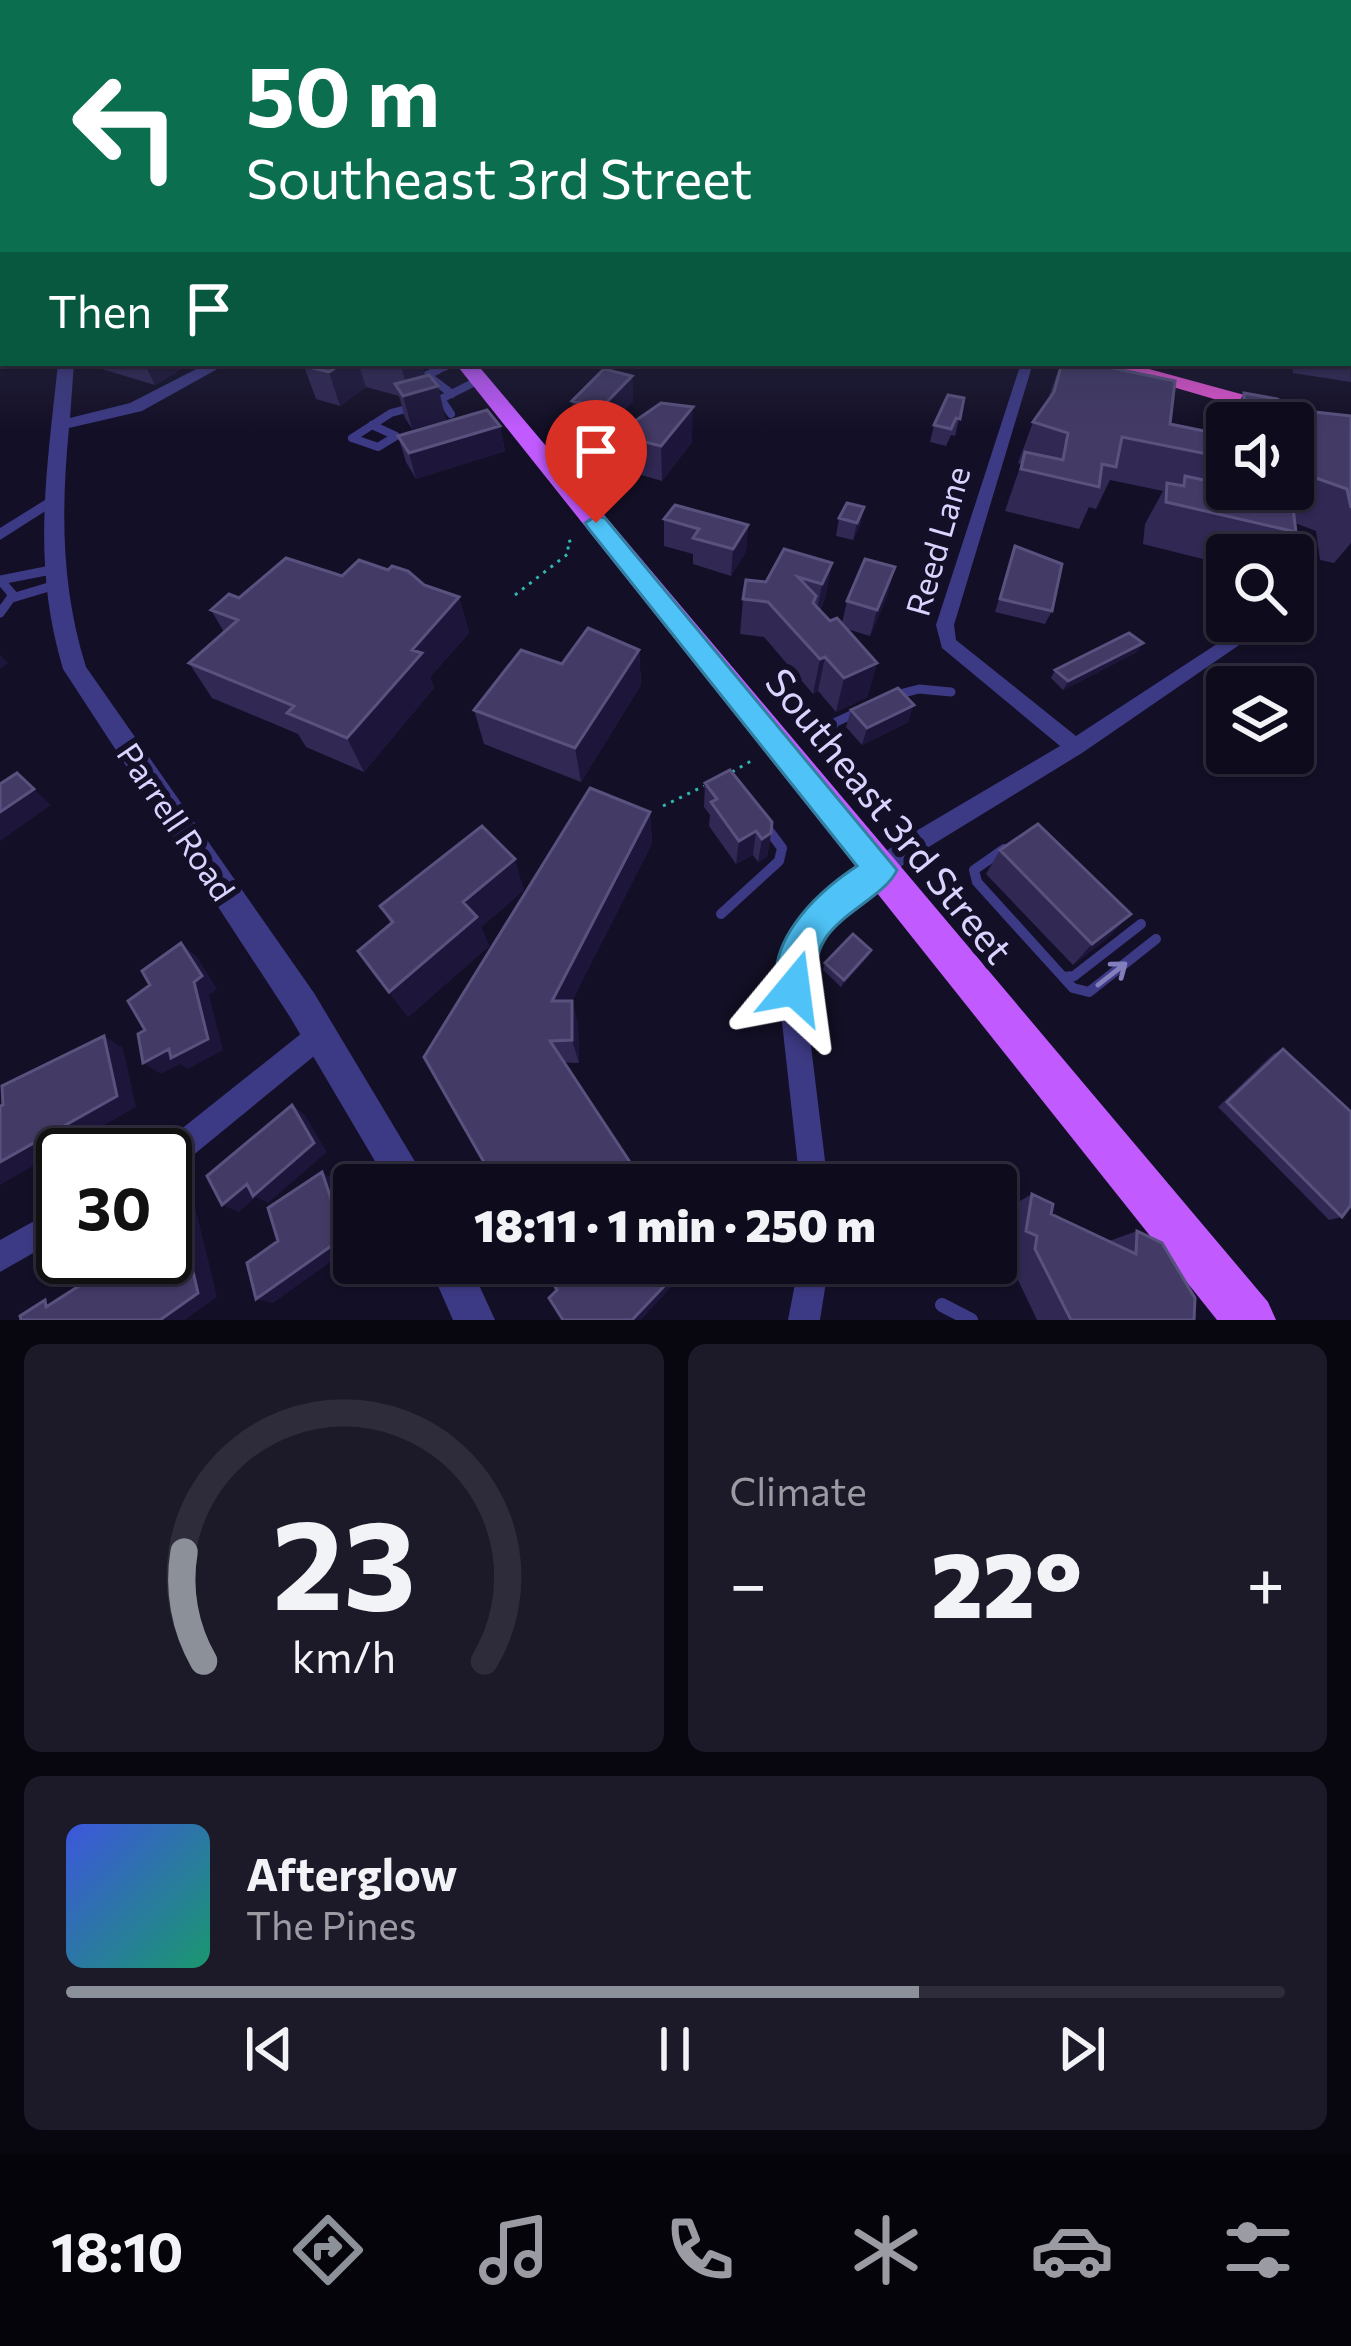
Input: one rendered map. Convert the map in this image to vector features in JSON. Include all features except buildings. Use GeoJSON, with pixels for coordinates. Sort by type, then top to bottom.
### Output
{"type":"FeatureCollection","features":[{"type":"Feature","properties":{"kind":"highway"},"geometry":{"type":"LineString","coordinates":[[1113,366],[1351,432]]}},
{"type":"Feature","properties":{"kind":"highway"},"geometry":{"type":"LineString","coordinates":[[1076,367],[1206,404]]}},
{"type":"Feature","properties":{"kind":"highway"},"geometry":{"type":"LineString","coordinates":[[1314,434],[1351,445]]}},
{"type":"Feature","properties":{"kind":"main road","name":"Southeast 3rd Street"},"geometry":{"type":"LineString","coordinates":[[464,371],[880,870],[1238,1316]]}},
{"type":"Feature","properties":{"kind":"street","name":"Parrell Road"},"geometry":{"type":"LineString","coordinates":[[66,366],[51,578],[57,621],[75,669],[321,1034],[398,1164]]}},
{"type":"Feature","properties":{"kind":"street"},"geometry":{"type":"LineString","coordinates":[[61,424],[163,396],[215,366]]}},
{"type":"Feature","properties":{"kind":"street","name":"Reed Lane"},"geometry":{"type":"LineString","coordinates":[[1026,366],[945,625],[948,643],[1075,747]]}},
{"type":"Feature","properties":{"kind":"street"},"geometry":{"type":"LineString","coordinates":[[0,535],[53,500]]}},
{"type":"Feature","properties":{"kind":"street"},"geometry":{"type":"LineString","coordinates":[[812,1164],[794,1013],[795,962],[813,927],[839,897],[1233,642]]}},
{"type":"Feature","properties":{"kind":"street"},"geometry":{"type":"LineString","coordinates":[[192,1138],[321,1034]]}},
{"type":"Feature","properties":{"kind":"street"},"geometry":{"type":"LineString","coordinates":[[0,1257],[36,1236]]}},
{"type":"Feature","properties":{"kind":"street"},"geometry":{"type":"LineString","coordinates":[[458,1284],[474,1320]]}},
{"type":"Feature","properties":{"kind":"street"},"geometry":{"type":"LineString","coordinates":[[804,1320],[810,1284]]}},
{"type":"Feature","properties":{"kind":"lane"},"geometry":{"type":"LineString","coordinates":[[371,425],[396,436],[378,447],[352,438],[371,425],[391,413],[441,399],[464,371]]}},
{"type":"Feature","properties":{"kind":"lane"},"geometry":{"type":"LineString","coordinates":[[441,399],[451,414]]}},
{"type":"Feature","properties":{"kind":"lane"},"geometry":{"type":"LineString","coordinates":[[12,598],[1,580],[51,578]]}},
{"type":"Feature","properties":{"kind":"lane"},"geometry":{"type":"LineString","coordinates":[[0,613],[12,598],[51,578]]}},
{"type":"Feature","properties":{"kind":"lane"},"geometry":{"type":"LineString","coordinates":[[834,752],[830,735],[834,723],[904,690],[951,692]]}},
{"type":"Feature","properties":{"kind":"lane"},"geometry":{"type":"LineString","coordinates":[[722,914],[728,902],[780,866],[782,848],[756,812]]}},
{"type":"Feature","properties":{"kind":"lane"},"geometry":{"type":"LineString","coordinates":[[1018,839],[974,870],[977,882],[1072,988],[1089,992],[1156,939]]}},
{"type":"Feature","properties":{"kind":"lane"},"geometry":{"type":"LineString","coordinates":[[1064,977],[1074,976],[1141,924]]}},
{"type":"Feature","properties":{"kind":"lane"},"geometry":{"type":"LineString","coordinates":[[942,1306],[971,1320]]}},
{"type":"Feature","properties":{"kind":"path"},"geometry":{"type":"LineString","coordinates":[[515,595],[569,553],[567,542],[573,540]]}},
{"type":"Feature","properties":{"kind":"path"},"geometry":{"type":"LineString","coordinates":[[724,776],[751,761]]}},
{"type":"Feature","properties":{"kind":"path"},"geometry":{"type":"LineString","coordinates":[[663,806],[706,785]]}},
{"type":"Feature","properties":{"kind":"route"},"geometry":{"type":"LineString","coordinates":[[596,523],[880,870],[839,897],[813,927],[795,962],[794,988]]}}]}
